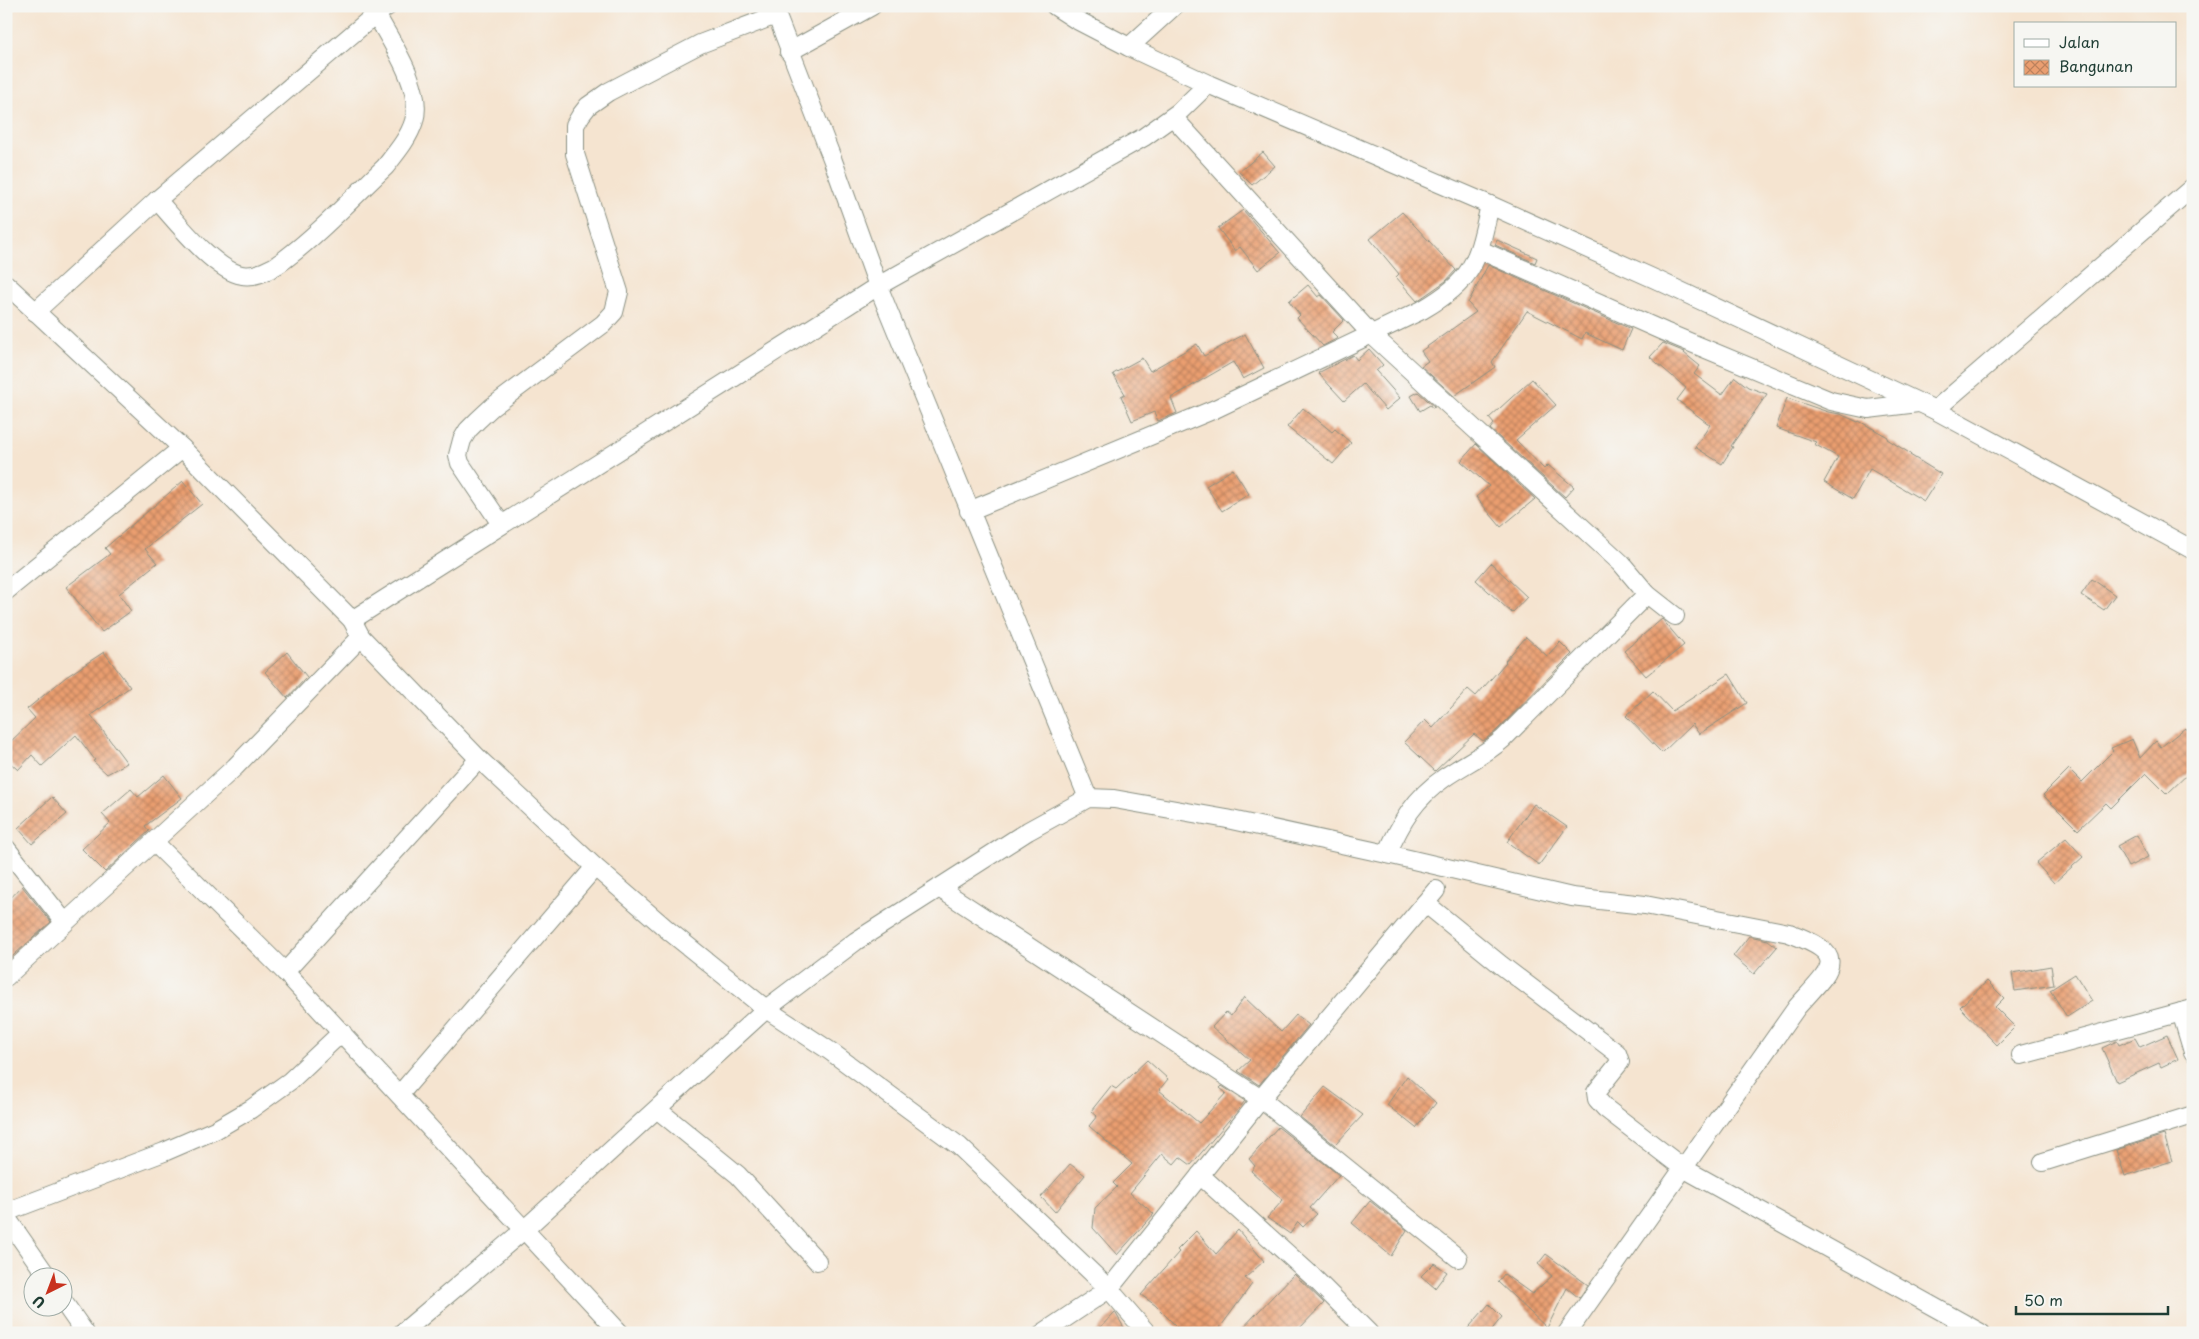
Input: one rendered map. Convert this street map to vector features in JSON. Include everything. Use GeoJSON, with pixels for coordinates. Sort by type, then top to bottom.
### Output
{"type":"FeatureCollection","features":[{"type":"Feature","properties":{"kind":"street"},"geometry":{"type":"LineString","coordinates":[[789,52],[872,6]]}},
{"type":"Feature","properties":{"kind":"street"},"geometry":{"type":"LineString","coordinates":[[1055,6],[1075,19],[1129,47],[1208,84],[1490,205],[1657,280],[1935,410],[2193,550]]}},
{"type":"Feature","properties":{"kind":"street"},"geometry":{"type":"LineString","coordinates":[[1129,47],[1174,6]]}},
{"type":"Feature","properties":{"kind":"street"},"geometry":{"type":"LineString","coordinates":[[36,312],[157,200],[382,10],[409,77],[417,104],[414,122],[396,153],[385,167],[283,261],[257,274],[242,275],[230,270],[197,244],[157,200]]}},
{"type":"Feature","properties":{"kind":"street"},"geometry":{"type":"LineString","coordinates":[[501,524],[460,463],[458,456],[462,440],[468,430],[492,407],[603,324],[614,312],[619,299],[617,283],[575,154],[575,125],[588,106],[603,95],[700,44],[774,10],[833,162],[878,286],[1088,798]]}},
{"type":"Feature","properties":{"kind":"street"},"geometry":{"type":"LineString","coordinates":[[352,620],[878,286],[1144,137],[1181,110],[1208,84]]}},
{"type":"Feature","properties":{"kind":"street"},"geometry":{"type":"LineString","coordinates":[[1181,110],[1371,334],[1621,563],[1647,594],[1674,616]]}},
{"type":"Feature","properties":{"kind":"street"},"geometry":{"type":"LineString","coordinates":[[1935,410],[2193,187]]}},
{"type":"Feature","properties":{"kind":"street"},"geometry":{"type":"LineString","coordinates":[[969,511],[1163,432],[1439,300],[1465,278],[1482,240],[1490,205]]}},
{"type":"Feature","properties":{"kind":"street"},"geometry":{"type":"LineString","coordinates":[[1482,240],[1665,332],[1831,401],[1857,408],[1875,409],[1918,403]]}},
{"type":"Feature","properties":{"kind":"street"},"geometry":{"type":"LineString","coordinates":[[6,284],[182,448],[352,620],[361,637],[479,759],[595,867],[669,931],[766,1009],[861,1073],[959,1146],[1109,1289],[1146,1333]]}},
{"type":"Feature","properties":{"kind":"street"},"geometry":{"type":"LineString","coordinates":[[6,591],[182,448]]}},
{"type":"Feature","properties":{"kind":"street"},"geometry":{"type":"LineString","coordinates":[[1387,854],[1399,825],[1418,801],[1444,778],[1496,745],[1647,594]]}},
{"type":"Feature","properties":{"kind":"street"},"geometry":{"type":"LineString","coordinates":[[6,977],[254,748],[361,637]]}},
{"type":"Feature","properties":{"kind":"street"},"geometry":{"type":"LineString","coordinates":[[285,972],[479,759]]}},
{"type":"Feature","properties":{"kind":"street"},"geometry":{"type":"LineString","coordinates":[[411,1330],[658,1110],[766,1009],[856,941],[1028,831],[1088,798],[1114,799],[1227,820],[1572,896],[1645,905],[1789,934],[1812,941],[1824,950],[1830,961],[1830,968],[1827,974],[1797,1007],[1567,1333]]}},
{"type":"Feature","properties":{"kind":"street"},"geometry":{"type":"LineString","coordinates":[[154,842],[285,972],[342,1032],[620,1333]]}},
{"type":"Feature","properties":{"kind":"street"},"geometry":{"type":"LineString","coordinates":[[6,848],[59,914],[64,924]]}},
{"type":"Feature","properties":{"kind":"street"},"geometry":{"type":"LineString","coordinates":[[400,1094],[595,867]]}},
{"type":"Feature","properties":{"kind":"street"},"geometry":{"type":"LineString","coordinates":[[939,888],[1261,1099],[1458,1258]]}},
{"type":"Feature","properties":{"kind":"street"},"geometry":{"type":"LineString","coordinates":[[1043,1333],[1109,1289],[1261,1099],[1431,897],[1501,965],[1614,1051],[1620,1062],[1596,1092],[1597,1099],[1605,1108],[1683,1168],[1981,1333]]}},
{"type":"Feature","properties":{"kind":"street"},"geometry":{"type":"LineString","coordinates":[[2021,1054],[2187,1010],[2193,1052]]}},
{"type":"Feature","properties":{"kind":"street"},"geometry":{"type":"LineString","coordinates":[[6,1212],[164,1152],[214,1130],[251,1110],[290,1081],[342,1032]]}},
{"type":"Feature","properties":{"kind":"street"},"geometry":{"type":"LineString","coordinates":[[658,1110],[738,1175],[817,1260]]}},
{"type":"Feature","properties":{"kind":"street"},"geometry":{"type":"LineString","coordinates":[[2043,1162],[2193,1114]]}},
{"type":"Feature","properties":{"kind":"street"},"geometry":{"type":"LineString","coordinates":[[1200,1175],[1312,1276],[1368,1333]]}},
{"type":"Feature","properties":{"kind":"street"},"geometry":{"type":"LineString","coordinates":[[6,1216],[40,1266]]}},
{"type":"Feature","properties":{"kind":"street"},"geometry":{"type":"LineString","coordinates":[[72,1315],[84,1333]]}},
{"type":"Feature","properties":{"kind":"building"},"geometry":{"type":"Polygon","coordinates":[[[1263,152],[1275,166],[1252,185],[1239,172],[1263,152]]]}},
{"type":"Feature","properties":{"kind":"building"},"geometry":{"type":"Polygon","coordinates":[[[1243,210],[1280,253],[1258,270],[1240,247],[1235,251],[1218,228],[1243,210]]]}},
{"type":"Feature","properties":{"kind":"building"},"geometry":{"type":"Polygon","coordinates":[[[1402,212],[1456,270],[1446,281],[1417,301],[1396,277],[1399,274],[1370,239],[1402,212]]]}},
{"type":"Feature","properties":{"kind":"building"},"geometry":{"type":"Polygon","coordinates":[[[1497,240],[1537,258],[1535,263],[1495,245],[1497,240]]]}},
{"type":"Feature","properties":{"kind":"building"},"geometry":{"type":"Polygon","coordinates":[[[1488,265],[1631,329],[1622,350],[1585,333],[1582,339],[1527,311],[1492,362],[1495,367],[1454,396],[1421,366],[1428,361],[1421,351],[1476,312],[1468,303],[1488,265]]]}},
{"type":"Feature","properties":{"kind":"building"},"geometry":{"type":"Polygon","coordinates":[[[1308,285],[1318,297],[1321,295],[1344,320],[1332,332],[1338,338],[1323,346],[1297,318],[1300,315],[1289,301],[1308,285]]]}},
{"type":"Feature","properties":{"kind":"building"},"geometry":{"type":"Polygon","coordinates":[[[1245,334],[1264,368],[1243,379],[1233,362],[1171,398],[1177,413],[1158,421],[1154,412],[1132,421],[1121,396],[1125,394],[1113,374],[1142,358],[1150,371],[1197,344],[1204,356],[1245,334]]]}},
{"type":"Feature","properties":{"kind":"building"},"geometry":{"type":"Polygon","coordinates":[[[1663,343],[1685,352],[1700,366],[1694,374],[1722,395],[1735,377],[1748,387],[1767,394],[1731,446],[1733,447],[1722,464],[1695,447],[1710,425],[1677,400],[1686,388],[1650,357],[1663,343]]]}},
{"type":"Feature","properties":{"kind":"building"},"geometry":{"type":"Polygon","coordinates":[[[1369,349],[1383,365],[1376,371],[1400,398],[1386,410],[1363,384],[1344,401],[1318,373],[1353,355],[1357,360],[1369,349]]]}},
{"type":"Feature","properties":{"kind":"building"},"geometry":{"type":"Polygon","coordinates":[[[1532,379],[1556,405],[1516,440],[1544,469],[1548,465],[1574,487],[1565,497],[1490,429],[1494,424],[1489,418],[1532,379]]]}},
{"type":"Feature","properties":{"kind":"building"},"geometry":{"type":"Polygon","coordinates":[[[1418,392],[1435,407],[1432,408],[1430,405],[1420,411],[1411,396],[1418,392]]]}},
{"type":"Feature","properties":{"kind":"building"},"geometry":{"type":"Polygon","coordinates":[[[1787,398],[1859,421],[1888,437],[1887,439],[1941,474],[1924,501],[1870,469],[1853,499],[1824,482],[1838,457],[1814,444],[1816,442],[1776,428],[1787,398]]]}},
{"type":"Feature","properties":{"kind":"building"},"geometry":{"type":"Polygon","coordinates":[[[1303,408],[1332,432],[1335,429],[1351,443],[1333,464],[1287,427],[1303,408]]]}},
{"type":"Feature","properties":{"kind":"building"},"geometry":{"type":"Polygon","coordinates":[[[1476,444],[1535,499],[1501,527],[1476,497],[1489,486],[1461,461],[1476,444]]]}},
{"type":"Feature","properties":{"kind":"building"},"geometry":{"type":"Polygon","coordinates":[[[1233,469],[1249,494],[1222,511],[1206,486],[1233,469]]]}},
{"type":"Feature","properties":{"kind":"building"},"geometry":{"type":"Polygon","coordinates":[[[183,481],[202,504],[145,549],[157,563],[119,594],[131,611],[102,632],[66,587],[110,554],[105,548],[183,481]]]}},
{"type":"Feature","properties":{"kind":"building"},"geometry":{"type":"Polygon","coordinates":[[[1491,563],[1527,597],[1512,613],[1476,580],[1491,563]]]}},
{"type":"Feature","properties":{"kind":"building"},"geometry":{"type":"Polygon","coordinates":[[[2092,579],[2115,595],[2104,610],[2081,595],[2092,579]]]}},
{"type":"Feature","properties":{"kind":"building"},"geometry":{"type":"Polygon","coordinates":[[[1662,619],[1684,645],[1646,676],[1624,651],[1662,619]]]}},
{"type":"Feature","properties":{"kind":"building"},"geometry":{"type":"Polygon","coordinates":[[[1526,637],[1547,656],[1560,642],[1572,654],[1496,731],[1483,741],[1474,734],[1435,771],[1404,742],[1425,720],[1433,728],[1468,689],[1476,696],[1526,637]]]}},
{"type":"Feature","properties":{"kind":"building"},"geometry":{"type":"Polygon","coordinates":[[[104,652],[130,687],[91,715],[127,763],[107,774],[93,761],[95,760],[76,735],[42,766],[32,755],[18,770],[6,759],[6,746],[35,718],[27,709],[66,677],[104,652]]]}},
{"type":"Feature","properties":{"kind":"building"},"geometry":{"type":"Polygon","coordinates":[[[287,652],[307,677],[287,698],[265,672],[287,652]]]}},
{"type":"Feature","properties":{"kind":"building"},"geometry":{"type":"Polygon","coordinates":[[[1729,674],[1747,703],[1699,734],[1692,724],[1662,753],[1626,716],[1653,691],[1672,711],[1729,674]]]}},
{"type":"Feature","properties":{"kind":"building"},"geometry":{"type":"Polygon","coordinates":[[[2185,728],[2193,737],[2193,769],[2167,794],[2146,773],[2111,808],[2106,803],[2078,830],[2043,795],[2069,769],[2082,782],[2113,751],[2111,748],[2132,739],[2140,758],[2156,741],[2161,747],[2185,728]]]}},
{"type":"Feature","properties":{"kind":"building"},"geometry":{"type":"Polygon","coordinates":[[[164,775],[182,798],[145,826],[149,831],[105,872],[82,849],[110,823],[102,814],[131,789],[138,797],[164,775]]]}},
{"type":"Feature","properties":{"kind":"building"},"geometry":{"type":"Polygon","coordinates":[[[52,797],[67,814],[32,844],[18,828],[52,797]]]}},
{"type":"Feature","properties":{"kind":"building"},"geometry":{"type":"Polygon","coordinates":[[[1534,804],[1567,827],[1539,865],[1507,842],[1534,804]]]}},
{"type":"Feature","properties":{"kind":"building"},"geometry":{"type":"Polygon","coordinates":[[[2137,835],[2148,857],[2128,867],[2117,846],[2137,835]]]}},
{"type":"Feature","properties":{"kind":"building"},"geometry":{"type":"Polygon","coordinates":[[[2066,838],[2083,857],[2054,883],[2036,863],[2066,838]]]}},
{"type":"Feature","properties":{"kind":"building"},"geometry":{"type":"Polygon","coordinates":[[[22,886],[51,922],[6,962],[6,903],[22,886]]]}},
{"type":"Feature","properties":{"kind":"building"},"geometry":{"type":"Polygon","coordinates":[[[1749,936],[1768,940],[1777,947],[1754,974],[1733,956],[1749,936]]]}},
{"type":"Feature","properties":{"kind":"building"},"geometry":{"type":"Polygon","coordinates":[[[2051,966],[2054,985],[2015,991],[2012,973],[2051,966]]]}},
{"type":"Feature","properties":{"kind":"building"},"geometry":{"type":"Polygon","coordinates":[[[2075,974],[2092,1001],[2067,1017],[2050,990],[2075,974]]]}},
{"type":"Feature","properties":{"kind":"building"},"geometry":{"type":"Polygon","coordinates":[[[1987,981],[2004,998],[1995,1007],[2015,1027],[1997,1045],[1960,1007],[1987,981]]]}},
{"type":"Feature","properties":{"kind":"building"},"geometry":{"type":"Polygon","coordinates":[[[1244,997],[1281,1032],[1296,1015],[1309,1025],[1259,1085],[1238,1071],[1250,1060],[1212,1027],[1226,1012],[1231,1016],[1244,997]]]}},
{"type":"Feature","properties":{"kind":"building"},"geometry":{"type":"Polygon","coordinates":[[[2167,1035],[2178,1059],[2161,1067],[2159,1063],[2117,1082],[2102,1048],[2117,1041],[2119,1045],[2135,1038],[2140,1047],[2167,1035]]]}},
{"type":"Feature","properties":{"kind":"building"},"geometry":{"type":"Polygon","coordinates":[[[1147,1060],[1168,1079],[1159,1090],[1199,1123],[1226,1093],[1220,1088],[1222,1086],[1245,1101],[1191,1165],[1180,1157],[1174,1164],[1162,1154],[1130,1193],[1154,1214],[1117,1255],[1093,1228],[1095,1208],[1117,1187],[1113,1183],[1132,1164],[1089,1126],[1097,1116],[1091,1111],[1111,1086],[1116,1089],[1147,1060]]]}},
{"type":"Feature","properties":{"kind":"building"},"geometry":{"type":"Polygon","coordinates":[[[1407,1076],[1436,1103],[1416,1128],[1387,1105],[1407,1076]]]}},
{"type":"Feature","properties":{"kind":"building"},"geometry":{"type":"Polygon","coordinates":[[[1325,1087],[1363,1115],[1335,1145],[1300,1117],[1325,1087]]]}},
{"type":"Feature","properties":{"kind":"building"},"geometry":{"type":"Polygon","coordinates":[[[1278,1127],[1339,1175],[1310,1208],[1317,1214],[1303,1227],[1298,1222],[1290,1234],[1267,1218],[1283,1200],[1251,1171],[1255,1166],[1249,1159],[1278,1127]]]}},
{"type":"Feature","properties":{"kind":"building"},"geometry":{"type":"Polygon","coordinates":[[[2164,1135],[2172,1161],[2125,1176],[2116,1150],[2164,1135]]]}},
{"type":"Feature","properties":{"kind":"building"},"geometry":{"type":"Polygon","coordinates":[[[1070,1164],[1085,1175],[1055,1212],[1041,1197],[1070,1164]]]}},
{"type":"Feature","properties":{"kind":"building"},"geometry":{"type":"Polygon","coordinates":[[[1370,1201],[1407,1230],[1391,1256],[1352,1223],[1370,1201]]]}},
{"type":"Feature","properties":{"kind":"building"},"geometry":{"type":"Polygon","coordinates":[[[1238,1230],[1264,1261],[1245,1278],[1252,1284],[1216,1333],[1183,1333],[1155,1305],[1141,1295],[1179,1252],[1177,1250],[1196,1231],[1216,1254],[1238,1230]]]}},
{"type":"Feature","properties":{"kind":"building"},"geometry":{"type":"Polygon","coordinates":[[[1546,1254],[1588,1285],[1579,1298],[1567,1288],[1547,1328],[1498,1282],[1504,1274],[1532,1294],[1552,1276],[1538,1264],[1546,1254]]]}},
{"type":"Feature","properties":{"kind":"building"},"geometry":{"type":"Polygon","coordinates":[[[1434,1263],[1447,1272],[1435,1288],[1421,1276],[1434,1263]]]}},
{"type":"Feature","properties":{"kind":"building"},"geometry":{"type":"Polygon","coordinates":[[[1294,1274],[1324,1303],[1295,1333],[1238,1333],[1294,1274]]]}},
{"type":"Feature","properties":{"kind":"building"},"geometry":{"type":"Polygon","coordinates":[[[1489,1304],[1502,1317],[1489,1333],[1464,1333],[1489,1304]]]}},
{"type":"Feature","properties":{"kind":"building"},"geometry":{"type":"Polygon","coordinates":[[[1115,1312],[1127,1333],[1095,1333],[1115,1312]]]}}]}
